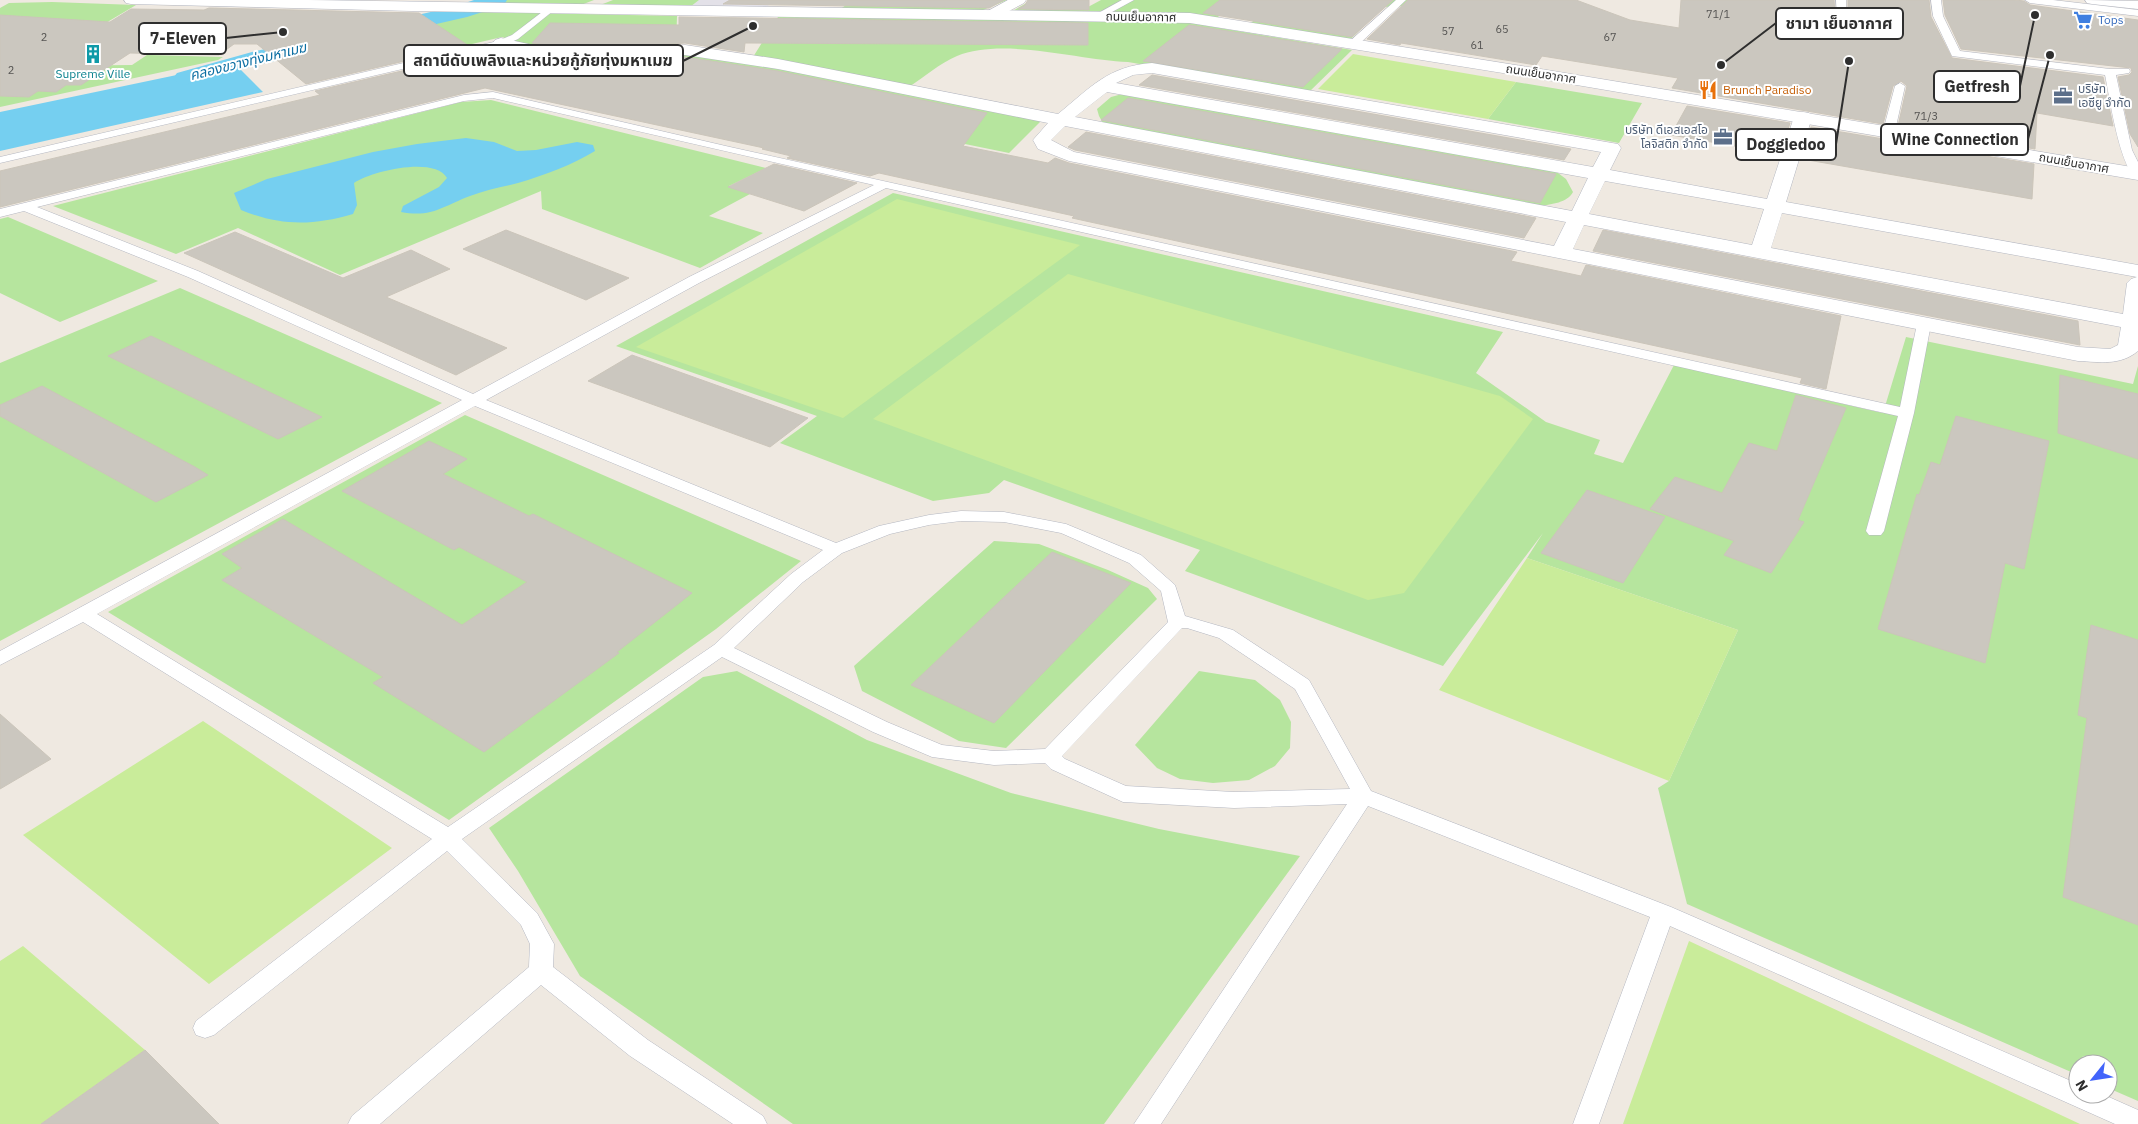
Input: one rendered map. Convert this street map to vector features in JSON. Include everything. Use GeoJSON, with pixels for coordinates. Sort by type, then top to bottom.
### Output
{"type":"FeatureCollection","features":[{"type":"Feature","properties":{"kind":"street","name":"ถนนเย็นอากาศ"},"geometry":{"type":"LineString","coordinates":[[131,0],[411,4],[469,8],[1190,18],[1804,117],[2138,174]]}},
{"type":"Feature","properties":{"kind":"street"},"geometry":{"type":"LineString","coordinates":[[991,15],[1019,0]]}},
{"type":"Feature","properties":{"kind":"street"},"geometry":{"type":"LineString","coordinates":[[2092,0],[2138,5]]}},
{"type":"Feature","properties":{"kind":"street"},"geometry":{"type":"LineString","coordinates":[[501,43],[542,52],[584,56],[669,50],[701,52],[778,64],[1061,120],[2133,323]]}},
{"type":"Feature","properties":{"kind":"street"},"geometry":{"type":"LineString","coordinates":[[1561,253],[1612,148],[1152,68],[1137,68],[1122,73],[1061,120],[1048,131],[1042,140],[1044,145],[1069,156],[1561,253],[2078,354],[2114,356],[2129,348],[2138,283]]}},
{"type":"Feature","properties":{"kind":"street"},"geometry":{"type":"LineString","coordinates":[[1104,86],[2138,271]]}},
{"type":"Feature","properties":{"kind":"street"},"geometry":{"type":"LineString","coordinates":[[1760,252],[1804,117]]}},
{"type":"Feature","properties":{"kind":"lane"},"geometry":{"type":"LineString","coordinates":[[1098,16],[1129,0]]}},
{"type":"Feature","properties":{"kind":"lane"},"geometry":{"type":"LineString","coordinates":[[1353,44],[1401,0]]}},
{"type":"Feature","properties":{"kind":"lane"},"geometry":{"type":"LineString","coordinates":[[1841,0],[1843,28]]}},
{"type":"Feature","properties":{"kind":"lane"},"geometry":{"type":"LineString","coordinates":[[1936,0],[1938,16],[1956,54],[2110,72],[2125,71]]}},
{"type":"Feature","properties":{"kind":"lane"},"geometry":{"type":"LineString","coordinates":[[2030,0],[2138,13]]}},
{"type":"Feature","properties":{"kind":"lane"},"geometry":{"type":"LineString","coordinates":[[0,160],[501,43],[515,37],[550,9]]}},
{"type":"Feature","properties":{"kind":"lane"},"geometry":{"type":"LineString","coordinates":[[2110,72],[2126,150],[2138,174]]}},
{"type":"Feature","properties":{"kind":"lane"},"geometry":{"type":"LineString","coordinates":[[1889,131],[1900,86]]}},
{"type":"Feature","properties":{"kind":"lane"},"geometry":{"type":"LineString","coordinates":[[0,213],[457,100],[493,95],[730,150],[1906,413]]}},
{"type":"Feature","properties":{"kind":"lane"},"geometry":{"type":"LineString","coordinates":[[0,659],[694,280],[885,184]]}},
{"type":"Feature","properties":{"kind":"lane"},"geometry":{"type":"LineString","coordinates":[[26,207],[193,274],[474,400],[836,549]]}},
{"type":"Feature","properties":{"kind":"lane"},"geometry":{"type":"LineString","coordinates":[[1875,531],[1906,413],[1924,324]]}},
{"type":"Feature","properties":{"kind":"lane"},"geometry":{"type":"LineString","coordinates":[[205,1028],[448,838],[721,649],[797,578],[836,549],[885,530],[929,520],[961,516],[1004,517],[1066,529],[1136,559],[1169,589],[1177,622]]}},
{"type":"Feature","properties":{"kind":"lane"},"geometry":{"type":"LineString","coordinates":[[84,614],[448,838],[529,919],[542,944],[541,971],[361,1124]]}},
{"type":"Feature","properties":{"kind":"lane"},"geometry":{"type":"LineString","coordinates":[[721,649],[880,727],[939,752],[994,758],[1050,756],[1177,622],[1188,622],[1226,634],[1302,684],[1364,796]]}},
{"type":"Feature","properties":{"kind":"lane"},"geometry":{"type":"LineString","coordinates":[[1050,756],[1058,764],[1123,794],[1234,800],[1364,796],[1663,913],[2138,1122]]}},
{"type":"Feature","properties":{"kind":"lane"},"geometry":{"type":"LineString","coordinates":[[1146,1124],[1364,796]]}},
{"type":"Feature","properties":{"kind":"lane"},"geometry":{"type":"LineString","coordinates":[[1586,1124],[1663,913]]}},
{"type":"Feature","properties":{"kind":"lane"},"geometry":{"type":"LineString","coordinates":[[541,971],[639,1048],[754,1124]]}},
{"type":"Feature","properties":{"kind":"shaded area"},"geometry":{"type":"Polygon","coordinates":[[[699,0],[779,0],[762,9],[686,10],[699,0]]]}},
{"type":"Feature","properties":{"kind":"green space"},"geometry":{"type":"Polygon","coordinates":[[[501,0],[594,0],[573,8],[486,4],[501,0]]]}},
{"type":"Feature","properties":{"kind":"green space"},"geometry":{"type":"Polygon","coordinates":[[[613,0],[699,0],[686,10],[590,9],[613,0]]]}},
{"type":"Feature","properties":{"kind":"green space"},"geometry":{"type":"Polygon","coordinates":[[[853,0],[1007,0],[983,10],[839,10],[853,0]]]}},
{"type":"Feature","properties":{"kind":"green space"},"geometry":{"type":"Polygon","coordinates":[[[1032,0],[1088,7],[1101,0],[1479,0],[1381,7],[1350,40],[1249,24],[1268,11],[1235,5],[1215,19],[1009,13],[1032,0]]]}},
{"type":"Feature","properties":{"kind":"green space"},"geometry":{"type":"Polygon","coordinates":[[[52,2],[136,5],[104,24],[0,20],[0,8],[9,3],[52,2]]]}},
{"type":"Feature","properties":{"kind":"green space"},"geometry":{"type":"Polygon","coordinates":[[[482,12],[677,16],[676,47],[593,54],[518,43],[502,37],[442,51],[408,28],[482,12]]]}},
{"type":"Feature","properties":{"kind":"green space"},"geometry":{"type":"Polygon","coordinates":[[[778,17],[1184,22],[1352,50],[1308,93],[1128,62],[1018,49],[976,51],[957,56],[938,66],[909,87],[753,57],[778,17]]]}},
{"type":"Feature","properties":{"kind":"green space"},"geometry":{"type":"Polygon","coordinates":[[[688,51],[1042,120],[1009,153],[574,64],[664,52],[688,51]]]}},
{"type":"Feature","properties":{"kind":"green space"},"geometry":{"type":"Polygon","coordinates":[[[1353,54],[1516,82],[1488,119],[1318,89],[1353,54]]]}},
{"type":"Feature","properties":{"kind":"green space"},"geometry":{"type":"Polygon","coordinates":[[[147,55],[223,57],[218,60],[0,107],[0,88],[36,66],[132,65],[147,55]]]}},
{"type":"Feature","properties":{"kind":"green space"},"geometry":{"type":"Polygon","coordinates":[[[1516,82],[1642,103],[1619,143],[1488,119],[1516,82]]]}},
{"type":"Feature","properties":{"kind":"green space"},"geometry":{"type":"Polygon","coordinates":[[[1126,93],[1554,170],[1566,179],[1573,192],[1563,201],[1540,206],[1104,125],[1097,109],[1111,97],[1126,93]]]}},
{"type":"Feature","properties":{"kind":"green space"},"geometry":{"type":"Polygon","coordinates":[[[491,100],[766,168],[729,186],[750,194],[709,216],[763,233],[700,268],[542,209],[541,191],[340,275],[238,228],[176,254],[53,206],[461,102],[491,100]]]}},
{"type":"Feature","properties":{"kind":"green space"},"geometry":{"type":"Polygon","coordinates":[[[893,193],[1503,332],[1476,373],[1546,422],[1600,440],[1594,454],[1623,463],[1674,365],[1883,413],[1906,337],[2133,384],[2138,366],[2138,1101],[2118,1092],[2118,1054],[2068,1054],[2068,1071],[1687,904],[1658,788],[1669,781],[1738,630],[1527,558],[1543,533],[1443,666],[1185,571],[1200,550],[1004,480],[989,493],[933,501],[780,443],[817,416],[616,346],[893,193]]]}},
{"type":"Feature","properties":{"kind":"green space"},"geometry":{"type":"Polygon","coordinates":[[[897,199],[1080,245],[843,418],[636,347],[897,199]]]}},
{"type":"Feature","properties":{"kind":"green space"},"geometry":{"type":"Polygon","coordinates":[[[8,217],[158,281],[60,322],[0,293],[0,219],[8,217]]]}},
{"type":"Feature","properties":{"kind":"green space"},"geometry":{"type":"Polygon","coordinates":[[[1068,274],[1500,396],[1533,419],[1404,593],[1368,600],[873,419],[1068,274]]]}},
{"type":"Feature","properties":{"kind":"green space"},"geometry":{"type":"Polygon","coordinates":[[[180,288],[442,403],[0,641],[0,363],[180,288]]]}},
{"type":"Feature","properties":{"kind":"green space"},"geometry":{"type":"Polygon","coordinates":[[[465,415],[801,561],[716,629],[449,820],[108,612],[465,415]]]}},
{"type":"Feature","properties":{"kind":"green space"},"geometry":{"type":"Polygon","coordinates":[[[994,541],[1039,544],[1108,570],[1148,588],[1157,599],[1006,748],[959,741],[862,691],[854,666],[994,541]]]}},
{"type":"Feature","properties":{"kind":"green space"},"geometry":{"type":"Polygon","coordinates":[[[1527,558],[1738,630],[1669,781],[1439,690],[1527,558]]]}},
{"type":"Feature","properties":{"kind":"green space"},"geometry":{"type":"Polygon","coordinates":[[[737,671],[867,740],[1011,793],[1159,829],[1300,856],[1104,1124],[793,1124],[580,976],[518,871],[489,828],[703,677],[737,671]]]}},
{"type":"Feature","properties":{"kind":"green space"},"geometry":{"type":"Polygon","coordinates":[[[1199,671],[1255,680],[1280,700],[1291,722],[1290,748],[1275,766],[1249,780],[1213,783],[1180,779],[1157,768],[1135,745],[1199,671]]]}},
{"type":"Feature","properties":{"kind":"green space"},"geometry":{"type":"Polygon","coordinates":[[[203,721],[392,848],[209,984],[23,835],[203,721]]]}},
{"type":"Feature","properties":{"kind":"green space"},"geometry":{"type":"Polygon","coordinates":[[[1689,941],[2080,1124],[1623,1124],[1689,941]]]}},
{"type":"Feature","properties":{"kind":"green space"},"geometry":{"type":"Polygon","coordinates":[[[23,946],[145,1050],[41,1124],[0,1124],[0,961],[23,946]]]}},
{"type":"Feature","properties":{"kind":"water"},"geometry":{"type":"Polygon","coordinates":[[[234,63],[263,92],[0,151],[0,112],[234,63]]]}},
{"type":"Feature","properties":{"kind":"water"},"geometry":{"type":"Polygon","coordinates":[[[466,138],[494,142],[517,151],[536,150],[577,142],[593,145],[595,151],[548,173],[482,192],[437,210],[421,213],[401,212],[403,206],[439,187],[447,178],[440,171],[430,168],[402,168],[362,178],[354,183],[357,205],[353,214],[324,221],[296,223],[255,215],[241,210],[234,193],[267,179],[373,152],[466,138]]]}},
{"type":"Feature","properties":{"kind":"building"},"geometry":{"type":"Polygon","coordinates":[[[730,0],[1004,0],[989,8],[723,4],[730,0]]]}},
{"type":"Feature","properties":{"kind":"building"},"geometry":{"type":"Polygon","coordinates":[[[1028,0],[1089,0],[1089,10],[1018,9],[1025,5],[1028,0]]]}},
{"type":"Feature","properties":{"kind":"building"},"geometry":{"type":"Polygon","coordinates":[[[1220,0],[1393,0],[1352,37],[1203,13],[1220,0]]]}},
{"type":"Feature","properties":{"kind":"building"},"geometry":{"type":"Polygon","coordinates":[[[1408,0],[1576,0],[1630,20],[1679,28],[1681,0],[1834,0],[1836,28],[1844,33],[1848,30],[1848,0],[1929,0],[1931,17],[1952,58],[2103,77],[2113,126],[2037,113],[2035,149],[1898,126],[1907,86],[1901,81],[1893,86],[1883,124],[1672,88],[1678,78],[1542,56],[1536,65],[1367,39],[1408,0]]]}},
{"type":"Feature","properties":{"kind":"building"},"geometry":{"type":"Polygon","coordinates":[[[1943,0],[2015,0],[2024,1],[2030,5],[2138,20],[2138,147],[2130,134],[2118,77],[2129,75],[2132,72],[2131,68],[1961,49],[1945,15],[1943,0]]]}},
{"type":"Feature","properties":{"kind":"building"},"geometry":{"type":"Polygon","coordinates":[[[209,8],[419,13],[469,46],[306,84],[257,44],[234,44],[219,55],[130,53],[81,85],[66,85],[56,92],[38,91],[29,97],[0,96],[0,15],[110,22],[131,9],[204,10],[209,8]]]}},
{"type":"Feature","properties":{"kind":"building"},"geometry":{"type":"Polygon","coordinates":[[[679,17],[1088,23],[1088,45],[745,43],[744,52],[685,43],[584,50],[532,43],[550,23],[679,25],[679,17]]]}},
{"type":"Feature","properties":{"kind":"building"},"geometry":{"type":"Polygon","coordinates":[[[1189,25],[1342,49],[1303,87],[1143,61],[1189,25]]]}},
{"type":"Feature","properties":{"kind":"building"},"geometry":{"type":"Polygon","coordinates":[[[480,53],[507,70],[521,54],[542,59],[584,64],[685,57],[778,71],[987,113],[963,146],[1048,163],[1055,158],[1069,163],[1517,252],[1511,261],[1581,276],[1586,265],[1841,316],[1826,389],[1800,383],[1802,378],[1072,218],[1074,216],[879,173],[870,176],[787,158],[791,156],[762,149],[764,148],[485,88],[0,207],[0,171],[320,95],[315,91],[480,53]]]}},
{"type":"Feature","properties":{"kind":"building"},"geometry":{"type":"Polygon","coordinates":[[[1152,75],[1571,149],[1564,160],[1139,85],[1152,75]]]}},
{"type":"Feature","properties":{"kind":"building"},"geometry":{"type":"Polygon","coordinates":[[[1128,98],[1556,174],[1540,203],[1101,120],[1128,98]]]}},
{"type":"Feature","properties":{"kind":"building"},"geometry":{"type":"Polygon","coordinates":[[[1687,106],[1790,123],[1780,154],[1671,135],[1687,106]]]}},
{"type":"Feature","properties":{"kind":"building"},"geometry":{"type":"Polygon","coordinates":[[[1811,127],[2034,164],[2032,199],[1802,159],[1811,127]]]}},
{"type":"Feature","properties":{"kind":"building"},"geometry":{"type":"Polygon","coordinates":[[[1086,132],[1536,218],[1524,238],[1075,150],[1068,147],[1086,132]]]}},
{"type":"Feature","properties":{"kind":"building"},"geometry":{"type":"Polygon","coordinates":[[[774,164],[857,183],[804,211],[728,187],[774,164]]]}},
{"type":"Feature","properties":{"kind":"building"},"geometry":{"type":"Polygon","coordinates":[[[506,230],[629,278],[586,300],[463,249],[506,230]]]}},
{"type":"Feature","properties":{"kind":"building"},"geometry":{"type":"Polygon","coordinates":[[[1603,230],[2078,321],[2080,345],[1593,251],[1603,230]]]}},
{"type":"Feature","properties":{"kind":"building"},"geometry":{"type":"Polygon","coordinates":[[[235,232],[343,278],[411,250],[450,269],[386,297],[507,348],[456,375],[184,253],[235,232]]]}},
{"type":"Feature","properties":{"kind":"building"},"geometry":{"type":"Polygon","coordinates":[[[151,336],[322,417],[278,439],[108,356],[151,336]]]}},
{"type":"Feature","properties":{"kind":"building"},"geometry":{"type":"Polygon","coordinates":[[[632,355],[808,418],[770,447],[588,381],[632,355]]]}},
{"type":"Feature","properties":{"kind":"building"},"geometry":{"type":"Polygon","coordinates":[[[2060,375],[2138,394],[2138,459],[2058,433],[2060,375]]]}},
{"type":"Feature","properties":{"kind":"building"},"geometry":{"type":"Polygon","coordinates":[[[42,386],[208,475],[156,502],[0,416],[0,405],[42,386]]]}},
{"type":"Feature","properties":{"kind":"building"},"geometry":{"type":"Polygon","coordinates":[[[1796,395],[1846,408],[1798,520],[1804,522],[1771,573],[1724,555],[1734,541],[1650,509],[1675,477],[1722,493],[1749,443],[1777,451],[1796,395]]]}},
{"type":"Feature","properties":{"kind":"building"},"geometry":{"type":"Polygon","coordinates":[[[1956,416],[2049,441],[2024,569],[2005,563],[1985,663],[1878,629],[1917,494],[1919,495],[1931,462],[1940,465],[1956,416]]]}},
{"type":"Feature","properties":{"kind":"building"},"geometry":{"type":"Polygon","coordinates":[[[429,441],[467,459],[443,474],[529,516],[533,514],[692,593],[617,652],[619,653],[484,752],[373,683],[383,677],[222,580],[242,568],[222,554],[283,519],[462,625],[527,582],[459,547],[454,550],[342,491],[429,441]]]}},
{"type":"Feature","properties":{"kind":"building"},"geometry":{"type":"Polygon","coordinates":[[[1587,490],[1665,517],[1623,583],[1541,553],[1587,490]]]}},
{"type":"Feature","properties":{"kind":"building"},"geometry":{"type":"Polygon","coordinates":[[[1052,552],[1131,583],[994,723],[911,685],[1052,552]]]}},
{"type":"Feature","properties":{"kind":"building"},"geometry":{"type":"Polygon","coordinates":[[[2091,625],[2138,640],[2138,925],[2063,897],[2087,718],[2078,715],[2091,625]]]}},
{"type":"Feature","properties":{"kind":"building"},"geometry":{"type":"Polygon","coordinates":[[[0,714],[51,759],[0,789],[0,714]]]}},
{"type":"Feature","properties":{"kind":"building"},"geometry":{"type":"Polygon","coordinates":[[[145,1050],[219,1124],[41,1124],[145,1050]]]}},
{"type":"Feature","properties":{"kind":"waterway","name":"คลองขวางทุ่งมหาเมฆ"},"geometry":{"type":"LineString","coordinates":[[185,78],[252,59],[459,12],[496,0]]}},
{"type":"Feature","properties":{"kind":"place","name":"Getfresh"},"geometry":{"type":"Point","coordinates":[2035,15]}},
{"type":"Feature","properties":{"kind":"place","name":"Tops"},"geometry":{"type":"Point","coordinates":[2083,20]}},
{"type":"Feature","properties":{"kind":"place","name":"สถานีดับเพลิงและหน่วยกู้ภัยทุ่งมหาเมฆ"},"geometry":{"type":"Point","coordinates":[753,26]}},
{"type":"Feature","properties":{"kind":"place","name":"7-Eleven"},"geometry":{"type":"Point","coordinates":[283,32]}},
{"type":"Feature","properties":{"kind":"place","name":"Supreme Ville"},"geometry":{"type":"Point","coordinates":[93,54]}},
{"type":"Feature","properties":{"kind":"place","name":"Wine Connection"},"geometry":{"type":"Point","coordinates":[2050,55]}},
{"type":"Feature","properties":{"kind":"place","name":"Doggiedoo"},"geometry":{"type":"Point","coordinates":[1849,61]}},
{"type":"Feature","properties":{"kind":"place","name":"ชามา เย็นอากาศ"},"geometry":{"type":"Point","coordinates":[1721,65]}},
{"type":"Feature","properties":{"kind":"place","name":"Brunch Paradiso"},"geometry":{"type":"Point","coordinates":[1708,90]}},
{"type":"Feature","properties":{"kind":"place","name":"บริษัท เอซียู จำกัด"},"geometry":{"type":"Point","coordinates":[2063,96]}},
{"type":"Feature","properties":{"kind":"place","name":"บริษัท ดีเอสเอสโอ โลจิสติก จำกัด"},"geometry":{"type":"Point","coordinates":[1723,137]}}]}
